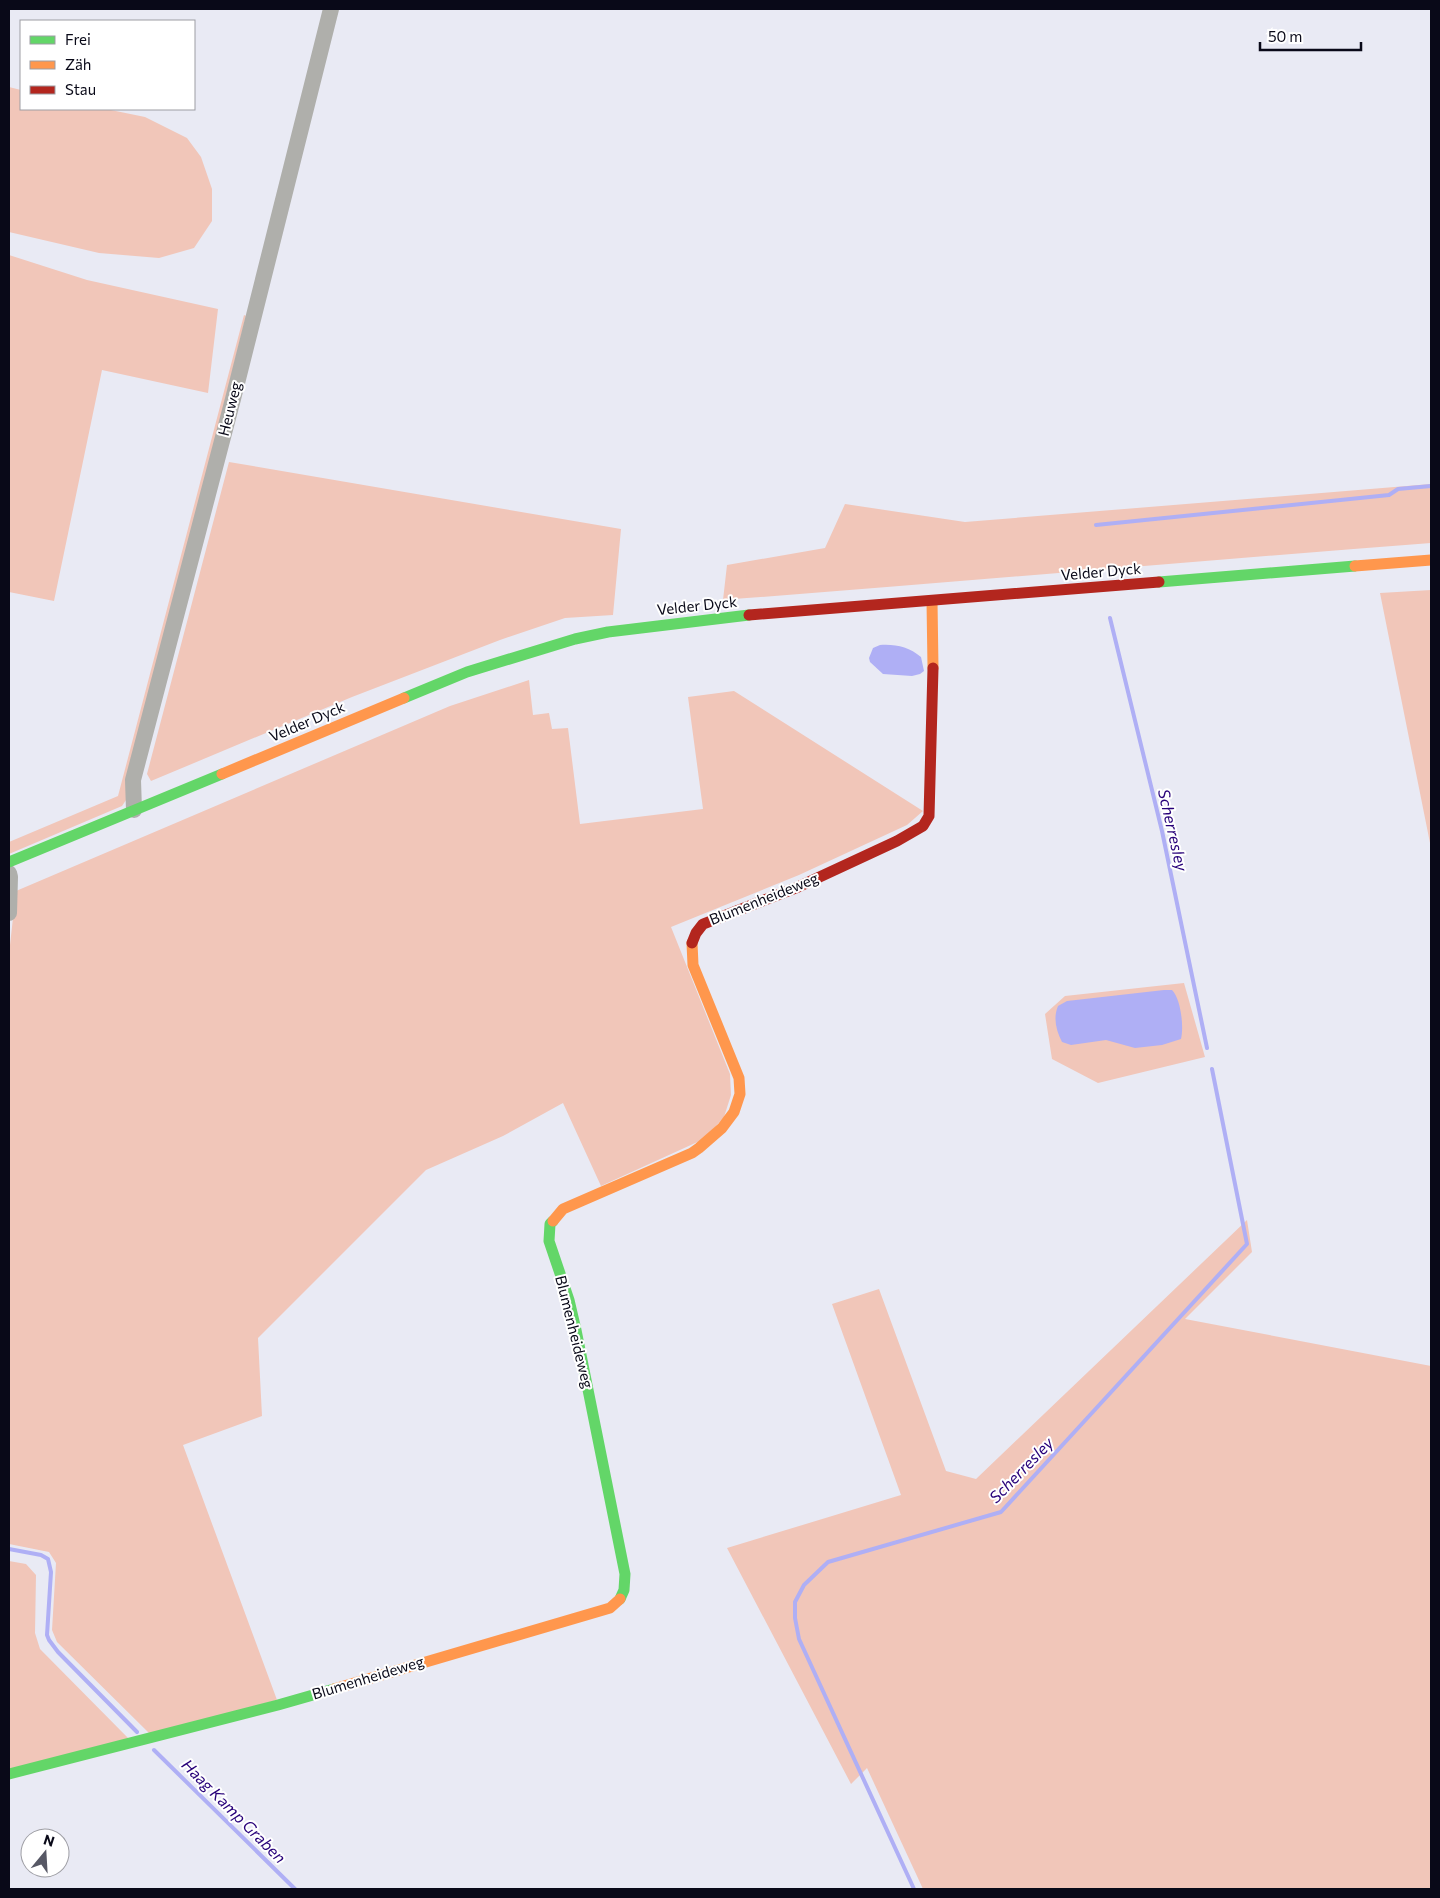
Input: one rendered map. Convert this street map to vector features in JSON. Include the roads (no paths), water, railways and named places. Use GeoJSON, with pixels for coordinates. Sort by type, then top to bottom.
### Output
{"type":"FeatureCollection","features":[{"type":"Feature","properties":{"kind":"street","name":"Heuweg"},"geometry":{"type":"LineString","coordinates":[[134,810],[133,780],[331,9]]}},
{"type":"Feature","properties":{"kind":"street","name":"Velder Dyck"},"geometry":{"type":"LineString","coordinates":[[9,862],[467,672],[575,639],[673,622],[1431,560]]}},
{"type":"Feature","properties":{"kind":"street","name":"Blumenheideweg"},"geometry":{"type":"LineString","coordinates":[[9,1774],[278,1705],[610,1608],[619,1603],[626,1591],[625,1574],[576,1330],[569,1300],[549,1241],[550,1224],[563,1209],[692,1153],[706,1143],[727,1123],[736,1107],[740,1094],[739,1078],[693,965],[690,950],[696,931],[703,924],[798,887],[897,841],[923,826],[929,816],[933,700],[932,601]]}},
{"type":"Feature","properties":{"kind":"street"},"geometry":{"type":"LineString","coordinates":[[9,873],[9,913]]}},
{"type":"Feature","properties":{"kind":"water"},"geometry":{"type":"Polygon","coordinates":[[[880,645],[897,646],[912,651],[921,657],[924,671],[912,676],[883,674],[870,662],[869,658],[873,648],[880,645]]]}},
{"type":"Feature","properties":{"kind":"water"},"geometry":{"type":"Polygon","coordinates":[[[1172,990],[1178,1000],[1182,1021],[1181,1039],[1162,1045],[1135,1048],[1106,1040],[1071,1045],[1062,1042],[1055,1020],[1058,1006],[1067,1001],[1172,990]]]}},
{"type":"Feature","properties":{"kind":"waterway","name":"Scherresley"},"geometry":{"type":"LineString","coordinates":[[1096,525],[1389,495],[1398,489],[1431,486]]}},
{"type":"Feature","properties":{"kind":"waterway","name":"Scherresley"},"geometry":{"type":"LineString","coordinates":[[1110,618],[1162,831],[1207,1048]]}},
{"type":"Feature","properties":{"kind":"waterway","name":"Scherresley"},"geometry":{"type":"LineString","coordinates":[[914,1889],[799,1639],[795,1618],[795,1602],[804,1585],[828,1562],[1001,1512],[1247,1244],[1212,1069]]}},
{"type":"Feature","properties":{"kind":"waterway","name":"Haag Kamp Graben"},"geometry":{"type":"LineString","coordinates":[[9,1549],[41,1555],[48,1559],[51,1572],[47,1635],[49,1640],[58,1652],[137,1732]]}},
{"type":"Feature","properties":{"kind":"waterway","name":"Haag Kamp Graben"},"geometry":{"type":"LineString","coordinates":[[154,1750],[295,1889]]}}]}
